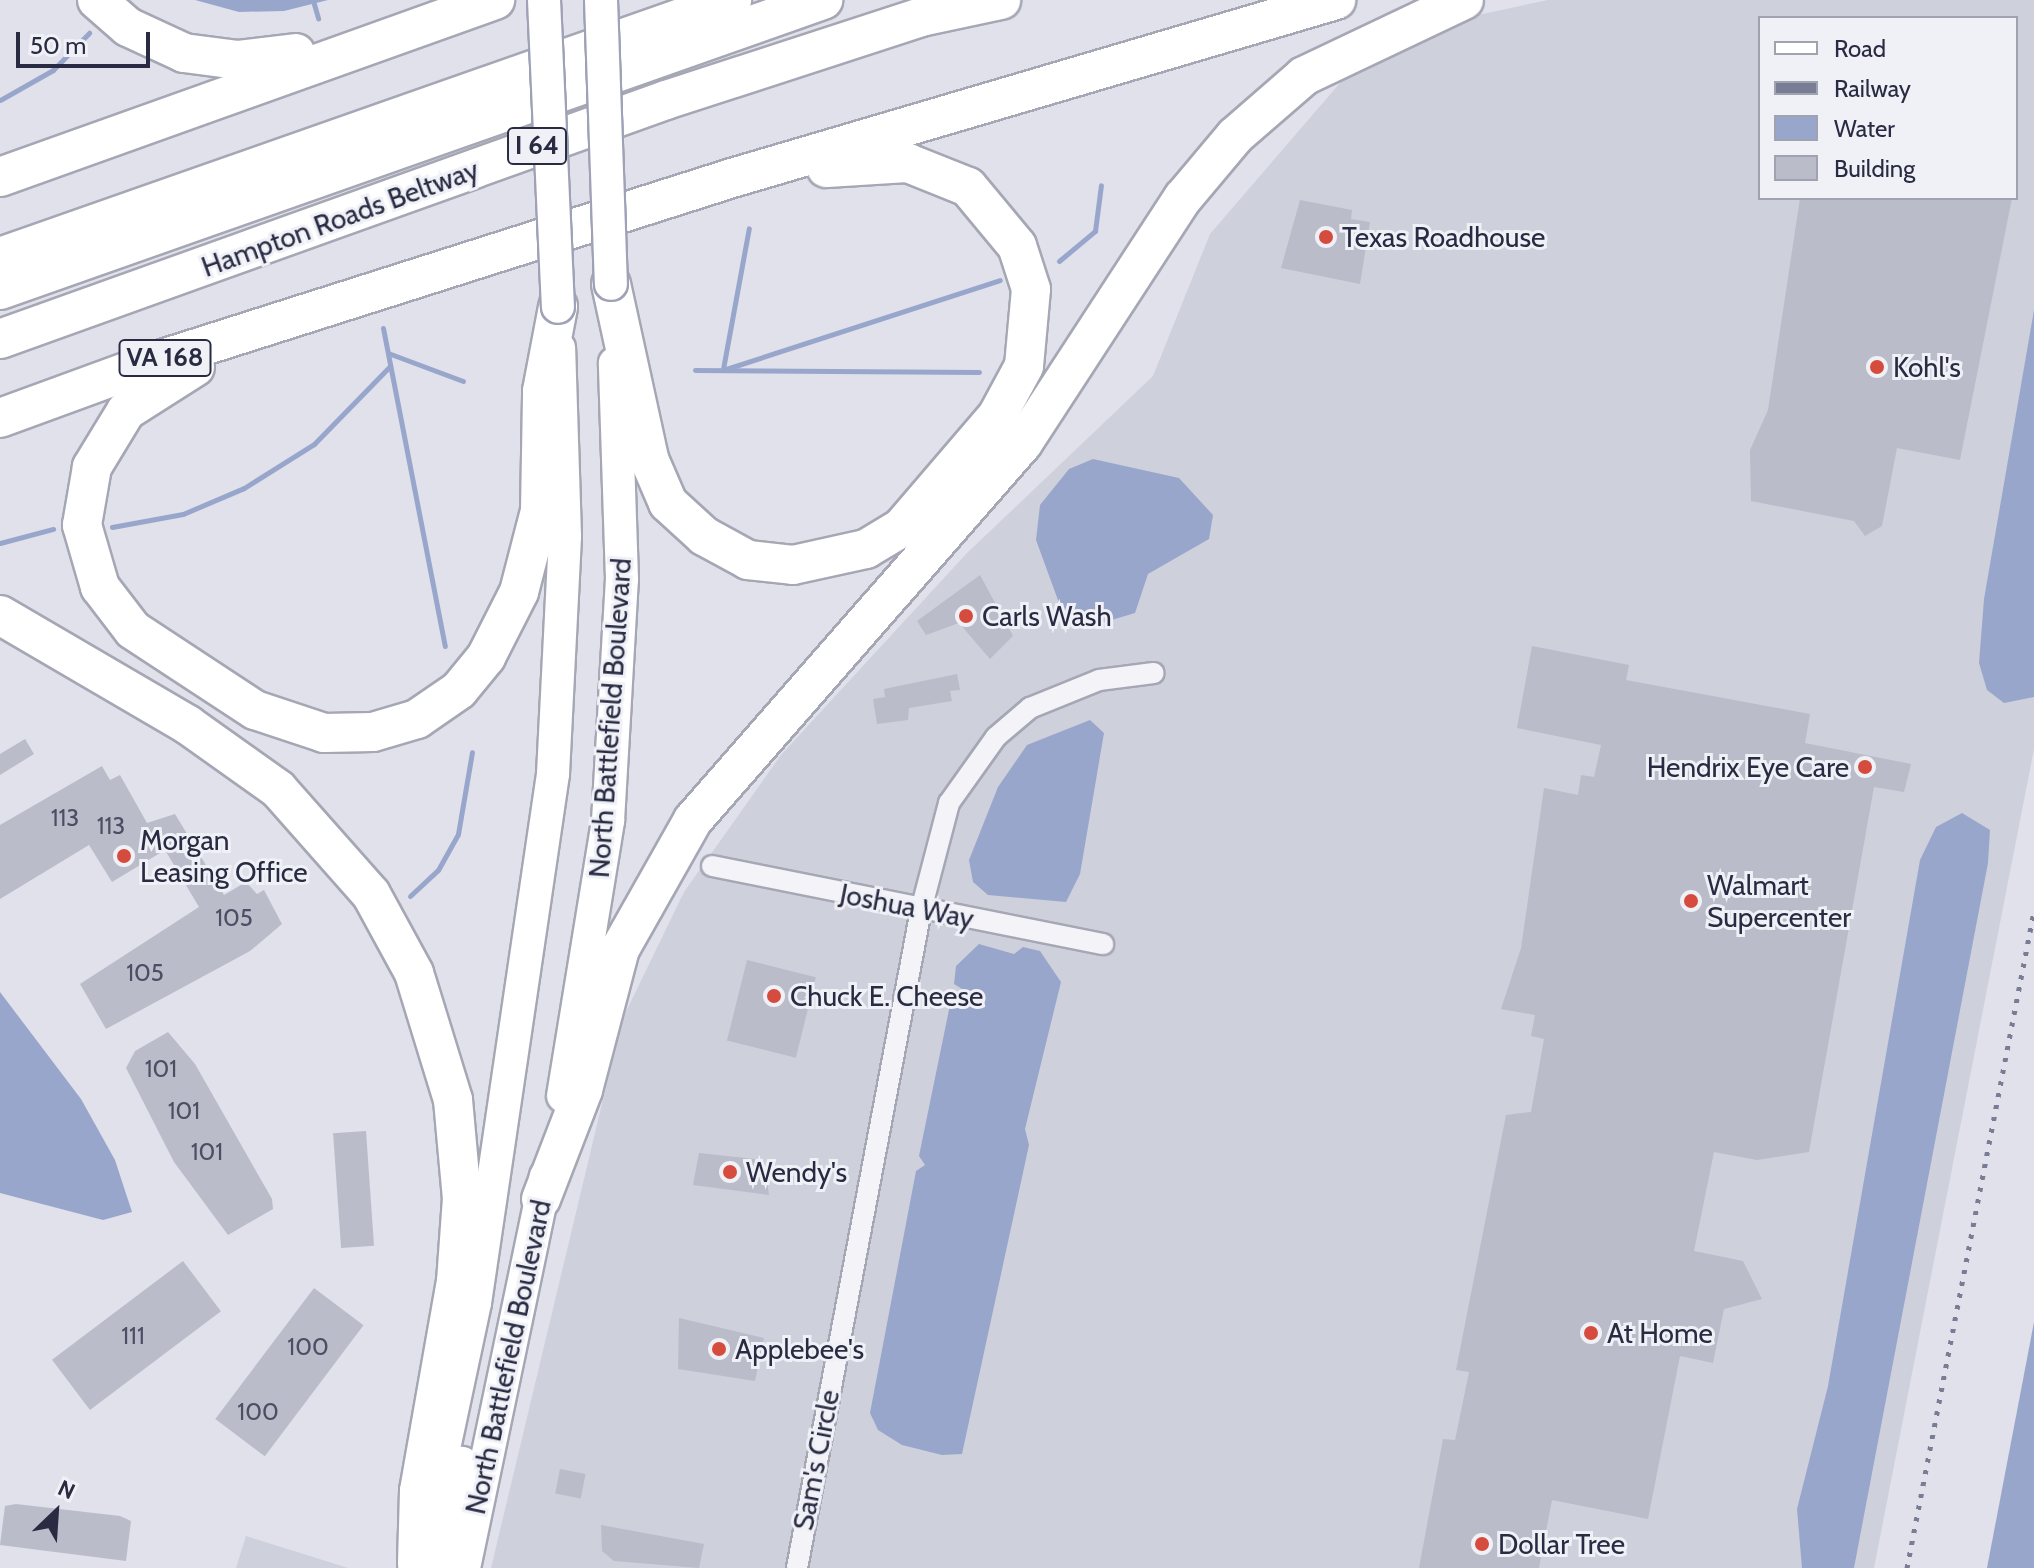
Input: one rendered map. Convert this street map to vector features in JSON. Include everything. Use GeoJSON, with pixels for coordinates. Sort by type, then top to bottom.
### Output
{"type":"FeatureCollection","features":[{"type":"Feature","properties":{"kind":"highway"},"geometry":{"type":"LineString","coordinates":[[97,0],[155,43],[209,59],[285,55],[458,12]]}},
{"type":"Feature","properties":{"kind":"highway"},"geometry":{"type":"LineString","coordinates":[[0,177],[495,0]]}},
{"type":"Feature","properties":{"kind":"highway"},"geometry":{"type":"LineString","coordinates":[[0,257],[732,0]]}},
{"type":"Feature","properties":{"kind":"highway"},"geometry":{"type":"LineString","coordinates":[[0,290],[823,0]]}},
{"type":"Feature","properties":{"kind":"highway"},"geometry":{"type":"LineString","coordinates":[[0,321],[692,74],[935,0]]}},
{"type":"Feature","properties":{"kind":"highway","name":"Hampton Roads Beltway"},"geometry":{"type":"LineString","coordinates":[[0,339],[666,100],[921,17],[1001,0]]}},
{"type":"Feature","properties":{"kind":"highway"},"geometry":{"type":"LineString","coordinates":[[558,307],[542,391],[537,526],[497,638],[474,674],[438,707],[394,727],[352,734],[290,725],[255,710],[133,630],[100,587],[82,525],[92,467],[126,411],[175,376],[333,306],[732,178],[1336,0]]}},
{"type":"Feature","properties":{"kind":"highway"},"geometry":{"type":"LineString","coordinates":[[541,1199],[583,1090],[620,949],[693,820],[1023,443],[1183,198],[1235,136],[1304,76],[1464,0]]}},
{"type":"Feature","properties":{"kind":"highway"},"geometry":{"type":"LineString","coordinates":[[611,284],[649,459],[668,503],[704,536],[748,560],[793,565],[866,549],[901,528],[997,416],[1024,366],[1031,289],[1017,246],[968,187],[908,163],[732,178]]}},
{"type":"Feature","properties":{"kind":"highway"},"geometry":{"type":"LineString","coordinates":[[0,347],[155,284]]}},
{"type":"Feature","properties":{"kind":"highway","name":"VA 168"},"geometry":{"type":"LineString","coordinates":[[0,418],[333,306]]}},
{"type":"Feature","properties":{"kind":"highway"},"geometry":{"type":"LineString","coordinates":[[0,615],[188,725],[278,789],[371,894],[414,973],[450,1089],[462,1198],[456,1281],[419,1491],[424,1567]]}},
{"type":"Feature","properties":{"kind":"main road","name":"North Battlefield Boulevard"},"geometry":{"type":"LineString","coordinates":[[424,1567],[475,1303],[553,774],[565,508],[544,0]]}},
{"type":"Feature","properties":{"kind":"main road","name":"North Battlefield Boulevard"},"geometry":{"type":"LineString","coordinates":[[464,1568],[572,1055],[608,821],[622,579],[601,0]]}},
{"type":"Feature","properties":{"kind":"street","name":"Sam's Circle"},"geometry":{"type":"LineString","coordinates":[[797,1568],[921,910],[949,803],[996,737],[1062,693],[1154,673]]}},
{"type":"Feature","properties":{"kind":"street","name":"Joshua Way"},"geometry":{"type":"LineString","coordinates":[[712,866],[1103,944]]}},
{"type":"Feature","properties":{"kind":"shaded area"},"geometry":{"type":"Polygon","coordinates":[[[1548,0],[2034,0],[2034,749],[1874,1568],[491,1568],[622,1020],[684,892],[781,755],[966,554],[1153,376],[1210,234],[1352,69],[1454,20],[1548,0]]]}},
{"type":"Feature","properties":{"kind":"shaded area"},"geometry":{"type":"Polygon","coordinates":[[[246,1536],[348,1568],[236,1568],[246,1536]]]}},
{"type":"Feature","properties":{"kind":"water"},"geometry":{"type":"Polygon","coordinates":[[[195,0],[328,0],[284,11],[239,12],[195,0]]]}},
{"type":"Feature","properties":{"kind":"water"},"geometry":{"type":"Polygon","coordinates":[[[2034,310],[2034,697],[2004,703],[1987,690],[1979,663],[1984,599],[2034,310]]]}},
{"type":"Feature","properties":{"kind":"water"},"geometry":{"type":"Polygon","coordinates":[[[1093,459],[1179,478],[1213,515],[1209,539],[1148,574],[1135,613],[1105,622],[1066,622],[1036,540],[1040,505],[1069,469],[1093,459]]]}},
{"type":"Feature","properties":{"kind":"water"},"geometry":{"type":"Polygon","coordinates":[[[1090,720],[1104,733],[1080,874],[1066,902],[988,895],[973,882],[969,860],[998,787],[1027,745],[1090,720]]]}},
{"type":"Feature","properties":{"kind":"water"},"geometry":{"type":"Polygon","coordinates":[[[1962,813],[1990,830],[1988,863],[1854,1568],[1802,1568],[1797,1509],[1828,1386],[1920,860],[1936,827],[1962,813]]]}},
{"type":"Feature","properties":{"kind":"water"},"geometry":{"type":"Polygon","coordinates":[[[979,944],[1014,954],[1023,947],[1040,951],[1061,982],[1025,1129],[1029,1145],[962,1454],[942,1455],[902,1445],[878,1430],[870,1413],[916,1171],[925,1165],[919,1156],[952,995],[962,989],[954,984],[956,966],[979,944]]]}},
{"type":"Feature","properties":{"kind":"water"},"geometry":{"type":"Polygon","coordinates":[[[0,992],[81,1099],[115,1160],[132,1212],[103,1220],[0,1193],[0,992]]]}},
{"type":"Feature","properties":{"kind":"water"},"geometry":{"type":"Polygon","coordinates":[[[2034,1322],[2034,1568],[1987,1568],[2034,1322]]]}},
{"type":"Feature","properties":{"kind":"building","name":"Texas Roadhouse"},"geometry":{"type":"Polygon","coordinates":[[[1300,200],[1352,210],[1351,219],[1370,222],[1360,284],[1281,268],[1300,200]]]}},
{"type":"Feature","properties":{"kind":"building","name":"Kohl's"},"geometry":{"type":"Polygon","coordinates":[[[1800,200],[2012,200],[1960,460],[1897,448],[1882,526],[1865,536],[1854,521],[1751,501],[1750,450],[1768,410],[1800,200]]]}},
{"type":"Feature","properties":{"kind":"building","name":"Carls Wash"},"geometry":{"type":"Polygon","coordinates":[[[980,575],[1013,636],[990,659],[959,623],[926,635],[917,621],[980,575]]]}},
{"type":"Feature","properties":{"kind":"building"},"geometry":{"type":"Polygon","coordinates":[[[1532,646],[1629,665],[1626,680],[1810,714],[1805,743],[1911,764],[1904,792],[1874,787],[1809,1152],[1757,1160],[1714,1152],[1694,1251],[1743,1261],[1762,1299],[1724,1309],[1713,1363],[1680,1356],[1648,1519],[1552,1500],[1539,1568],[1419,1568],[1443,1439],[1455,1440],[1469,1372],[1456,1370],[1506,1115],[1531,1112],[1544,1039],[1531,1036],[1535,1015],[1501,1009],[1521,948],[1544,788],[1578,795],[1581,775],[1594,777],[1601,745],[1517,728],[1532,646]]]}},
{"type":"Feature","properties":{"kind":"building"},"geometry":{"type":"Polygon","coordinates":[[[957,674],[960,690],[950,691],[952,701],[909,708],[908,720],[877,724],[873,699],[885,697],[884,689],[957,674]]]}},
{"type":"Feature","properties":{"kind":"building"},"geometry":{"type":"Polygon","coordinates":[[[25,739],[34,754],[0,775],[0,754],[25,739]]]}},
{"type":"Feature","properties":{"kind":"building"},"geometry":{"type":"Polygon","coordinates":[[[102,766],[110,780],[120,775],[147,823],[175,814],[224,895],[246,882],[257,894],[264,890],[282,924],[250,951],[106,1029],[80,984],[199,907],[165,850],[112,882],[89,845],[0,899],[0,825],[102,766]]]}},
{"type":"Feature","properties":{"kind":"building","name":"Chuck E. Cheese"},"geometry":{"type":"Polygon","coordinates":[[[747,960],[816,977],[796,1058],[727,1041],[747,960]]]}},
{"type":"Feature","properties":{"kind":"building"},"geometry":{"type":"Polygon","coordinates":[[[168,1032],[195,1064],[272,1199],[273,1209],[228,1235],[174,1162],[126,1068],[135,1051],[168,1032]]]}},
{"type":"Feature","properties":{"kind":"building"},"geometry":{"type":"Polygon","coordinates":[[[366,1131],[374,1246],[341,1248],[333,1133],[366,1131]]]}},
{"type":"Feature","properties":{"kind":"building","name":"Wendy's"},"geometry":{"type":"Polygon","coordinates":[[[699,1153],[764,1160],[769,1195],[693,1185],[699,1153]]]}},
{"type":"Feature","properties":{"kind":"building"},"geometry":{"type":"Polygon","coordinates":[[[183,1261],[221,1311],[90,1410],[52,1360],[183,1261]]]}},
{"type":"Feature","properties":{"kind":"building"},"geometry":{"type":"Polygon","coordinates":[[[314,1288],[364,1325],[265,1456],[215,1419],[314,1288]]]}},
{"type":"Feature","properties":{"kind":"building","name":"Applebee's"},"geometry":{"type":"Polygon","coordinates":[[[679,1318],[764,1338],[755,1381],[678,1369],[679,1318]]]}},
{"type":"Feature","properties":{"kind":"building"},"geometry":{"type":"Polygon","coordinates":[[[560,1469],[586,1474],[581,1499],[555,1494],[560,1469]]]}},
{"type":"Feature","properties":{"kind":"building"},"geometry":{"type":"Polygon","coordinates":[[[16,1504],[120,1516],[131,1521],[126,1561],[0,1545],[5,1506],[16,1504]]]}},
{"type":"Feature","properties":{"kind":"building"},"geometry":{"type":"Polygon","coordinates":[[[601,1525],[704,1544],[699,1568],[614,1561],[602,1551],[601,1525]]]}},
{"type":"Feature","properties":{"kind":"waterway"},"geometry":{"type":"LineString","coordinates":[[314,4],[318,18]]}},
{"type":"Feature","properties":{"kind":"waterway"},"geometry":{"type":"LineString","coordinates":[[0,100],[53,70],[89,33]]}},
{"type":"Feature","properties":{"kind":"waterway"},"geometry":{"type":"LineString","coordinates":[[1059,261],[1095,231],[1101,185]]}},
{"type":"Feature","properties":{"kind":"waterway"},"geometry":{"type":"LineString","coordinates":[[723,369],[749,228]]}},
{"type":"Feature","properties":{"kind":"waterway"},"geometry":{"type":"LineString","coordinates":[[723,370],[1000,280]]}},
{"type":"Feature","properties":{"kind":"waterway"},"geometry":{"type":"LineString","coordinates":[[383,328],[445,646]]}},
{"type":"Feature","properties":{"kind":"waterway"},"geometry":{"type":"LineString","coordinates":[[388,353],[463,381]]}},
{"type":"Feature","properties":{"kind":"waterway"},"geometry":{"type":"LineString","coordinates":[[112,527],[183,514],[244,488],[314,444],[390,366]]}},
{"type":"Feature","properties":{"kind":"waterway"},"geometry":{"type":"LineString","coordinates":[[695,370],[979,372]]}},
{"type":"Feature","properties":{"kind":"waterway"},"geometry":{"type":"LineString","coordinates":[[0,543],[53,529]]}},
{"type":"Feature","properties":{"kind":"waterway"},"geometry":{"type":"LineString","coordinates":[[410,896],[438,870],[458,834],[472,752]]}},
{"type":"Feature","properties":{"kind":"railway"},"geometry":{"type":"LineString","coordinates":[[1907,1568],[2034,911]]}},
{"type":"Feature","properties":{"kind":"place","name":"Texas Roadhouse"},"geometry":{"type":"Point","coordinates":[1326,237]}},
{"type":"Feature","properties":{"kind":"place","name":"Kohl's"},"geometry":{"type":"Point","coordinates":[1877,367]}},
{"type":"Feature","properties":{"kind":"place","name":"Carls Wash"},"geometry":{"type":"Point","coordinates":[966,616]}},
{"type":"Feature","properties":{"kind":"place","name":"Hendrix Eye Care"},"geometry":{"type":"Point","coordinates":[1865,767]}},
{"type":"Feature","properties":{"kind":"place","name":"Morgan Leasing Office"},"geometry":{"type":"Point","coordinates":[124,856]}},
{"type":"Feature","properties":{"kind":"place","name":"Walmart Supercenter"},"geometry":{"type":"Point","coordinates":[1691,901]}},
{"type":"Feature","properties":{"kind":"place","name":"Chuck E. Cheese"},"geometry":{"type":"Point","coordinates":[774,996]}},
{"type":"Feature","properties":{"kind":"place","name":"Wendy's"},"geometry":{"type":"Point","coordinates":[730,1172]}},
{"type":"Feature","properties":{"kind":"place","name":"At Home"},"geometry":{"type":"Point","coordinates":[1591,1333]}},
{"type":"Feature","properties":{"kind":"place","name":"Applebee's"},"geometry":{"type":"Point","coordinates":[719,1349]}},
{"type":"Feature","properties":{"kind":"place","name":"Dollar Tree"},"geometry":{"type":"Point","coordinates":[1482,1544]}}]}
